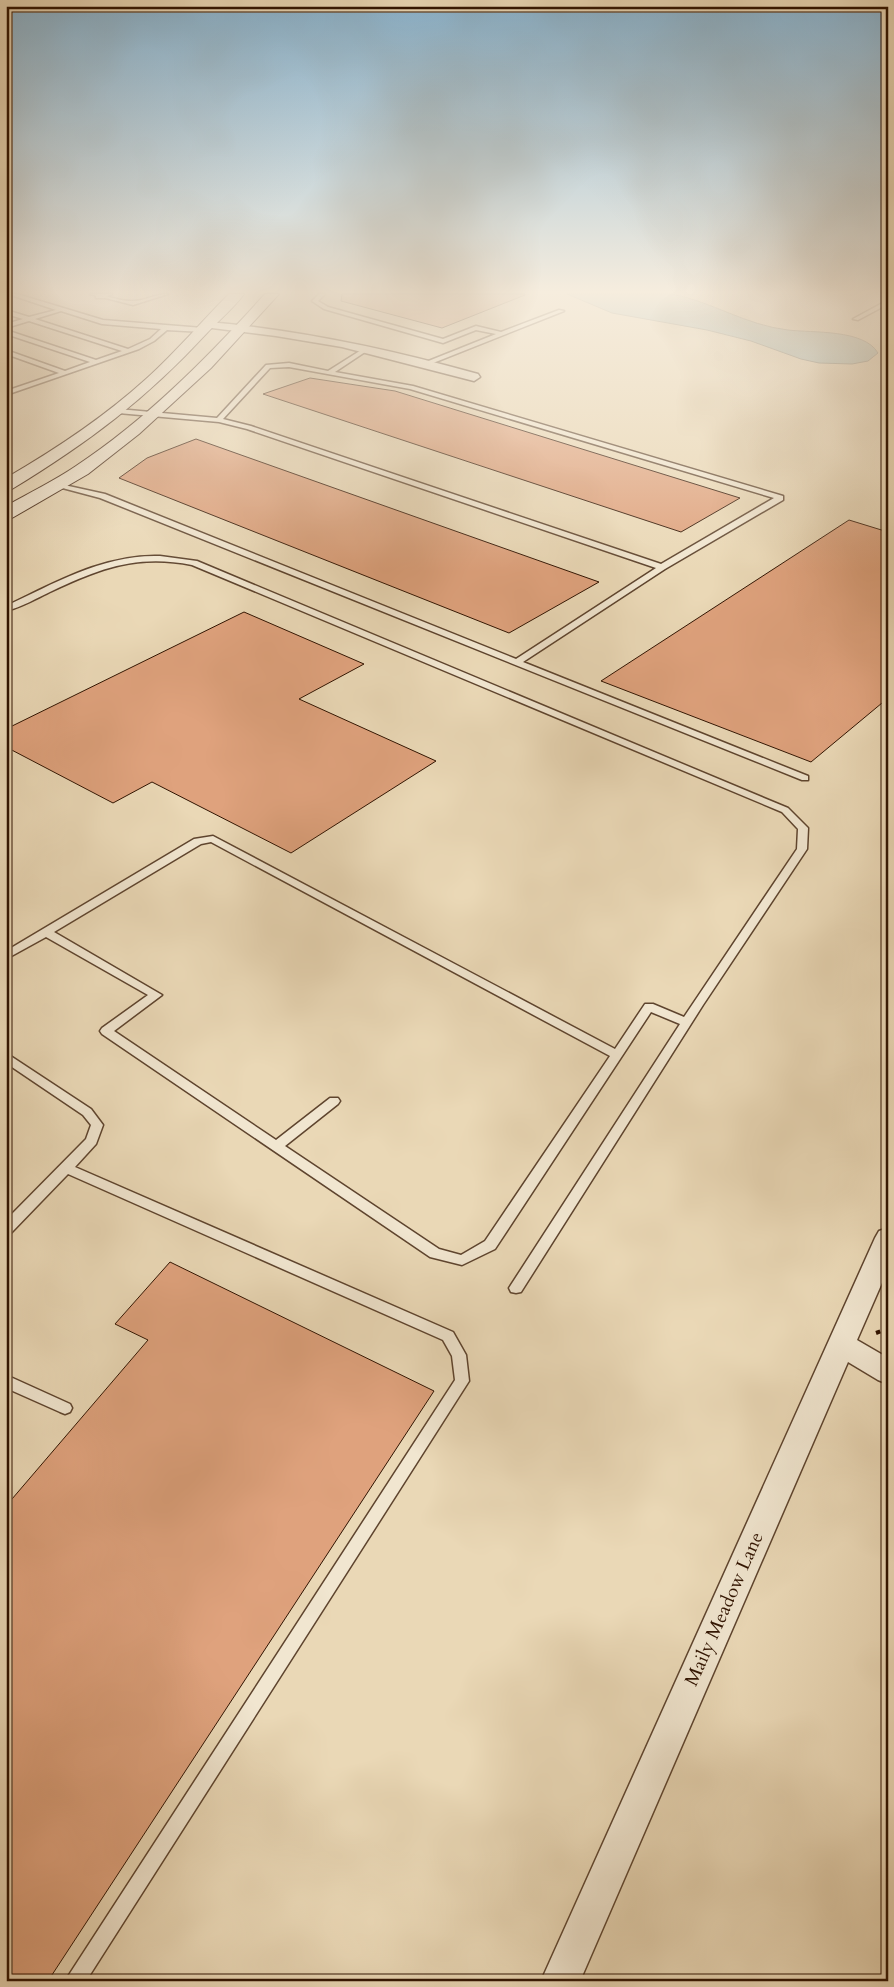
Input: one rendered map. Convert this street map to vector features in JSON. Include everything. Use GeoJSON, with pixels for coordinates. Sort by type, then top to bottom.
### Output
{"type":"FeatureCollection","features":[{"type":"Feature","properties":{"kind":"main road"},"geometry":{"type":"LineString","coordinates":[[6,485],[50,458],[118,411],[145,387]]}},
{"type":"Feature","properties":{"kind":"main road"},"geometry":{"type":"LineString","coordinates":[[6,514],[81,470],[153,414],[181,387]]}},
{"type":"Feature","properties":{"kind":"street","name":"Maily Meadow Lane"},"geometry":{"type":"LineString","coordinates":[[560,1981],[888,1238]]}},
{"type":"Feature","properties":{"kind":"street"},"geometry":{"type":"LineString","coordinates":[[841,1344],[888,1372]]}},
{"type":"Feature","properties":{"kind":"lane"},"geometry":{"type":"LineString","coordinates":[[6,393],[25,387]]}},
{"type":"Feature","properties":{"kind":"lane"},"geometry":{"type":"LineString","coordinates":[[218,420],[249,387]]}},
{"type":"Feature","properties":{"kind":"lane"},"geometry":{"type":"LineString","coordinates":[[410,387],[780,498],[662,567],[518,661]]}},
{"type":"Feature","properties":{"kind":"lane"},"geometry":{"type":"LineString","coordinates":[[118,411],[218,420],[249,427],[662,567]]}},
{"type":"Feature","properties":{"kind":"lane"},"geometry":{"type":"LineString","coordinates":[[55,485],[102,496],[518,661],[805,778]]}},
{"type":"Feature","properties":{"kind":"lane"},"geometry":{"type":"LineString","coordinates":[[6,609],[92,571],[119,562],[147,558],[172,558],[194,563],[785,810],[803,828],[802,849],[686,1023],[516,1288]]}},
{"type":"Feature","properties":{"kind":"lane"},"geometry":{"type":"LineString","coordinates":[[6,956],[198,841],[213,840],[618,1055]]}},
{"type":"Feature","properties":{"kind":"lane"},"geometry":{"type":"LineString","coordinates":[[46,932],[156,995],[106,1031],[435,1252],[462,1260],[490,1245],[649,1007],[686,1023]]}},
{"type":"Feature","properties":{"kind":"lane"},"geometry":{"type":"LineString","coordinates":[[6,1057],[87,1112],[97,1125],[92,1141],[6,1229]]}},
{"type":"Feature","properties":{"kind":"lane"},"geometry":{"type":"LineString","coordinates":[[277,1146],[334,1101]]}},
{"type":"Feature","properties":{"kind":"lane"},"geometry":{"type":"LineString","coordinates":[[66,1168],[448,1336],[458,1355],[462,1381],[75,1981]]}},
{"type":"Feature","properties":{"kind":"lane"},"geometry":{"type":"LineString","coordinates":[[6,1381],[65,1408]]}},
{"type":"Feature","properties":{"kind":"building"},"geometry":{"type":"Polygon","coordinates":[[[284,387],[367,387],[395,391],[740,498],[681,532],[263,394],[284,387]]]}},
{"type":"Feature","properties":{"kind":"building"},"geometry":{"type":"Polygon","coordinates":[[[196,439],[599,582],[509,633],[119,478],[147,458],[196,439]]]}},
{"type":"Feature","properties":{"kind":"building"},"geometry":{"type":"Polygon","coordinates":[[[849,520],[888,532],[888,698],[811,762],[601,681],[849,520]]]}},
{"type":"Feature","properties":{"kind":"building"},"geometry":{"type":"Polygon","coordinates":[[[244,612],[364,664],[299,699],[436,761],[291,853],[152,782],[113,803],[6,747],[6,729],[244,612]]]}},
{"type":"Feature","properties":{"kind":"building"},"geometry":{"type":"Polygon","coordinates":[[[170,1262],[434,1391],[48,1981],[6,1981],[6,1506],[148,1340],[115,1324],[170,1262]]]}}]}
